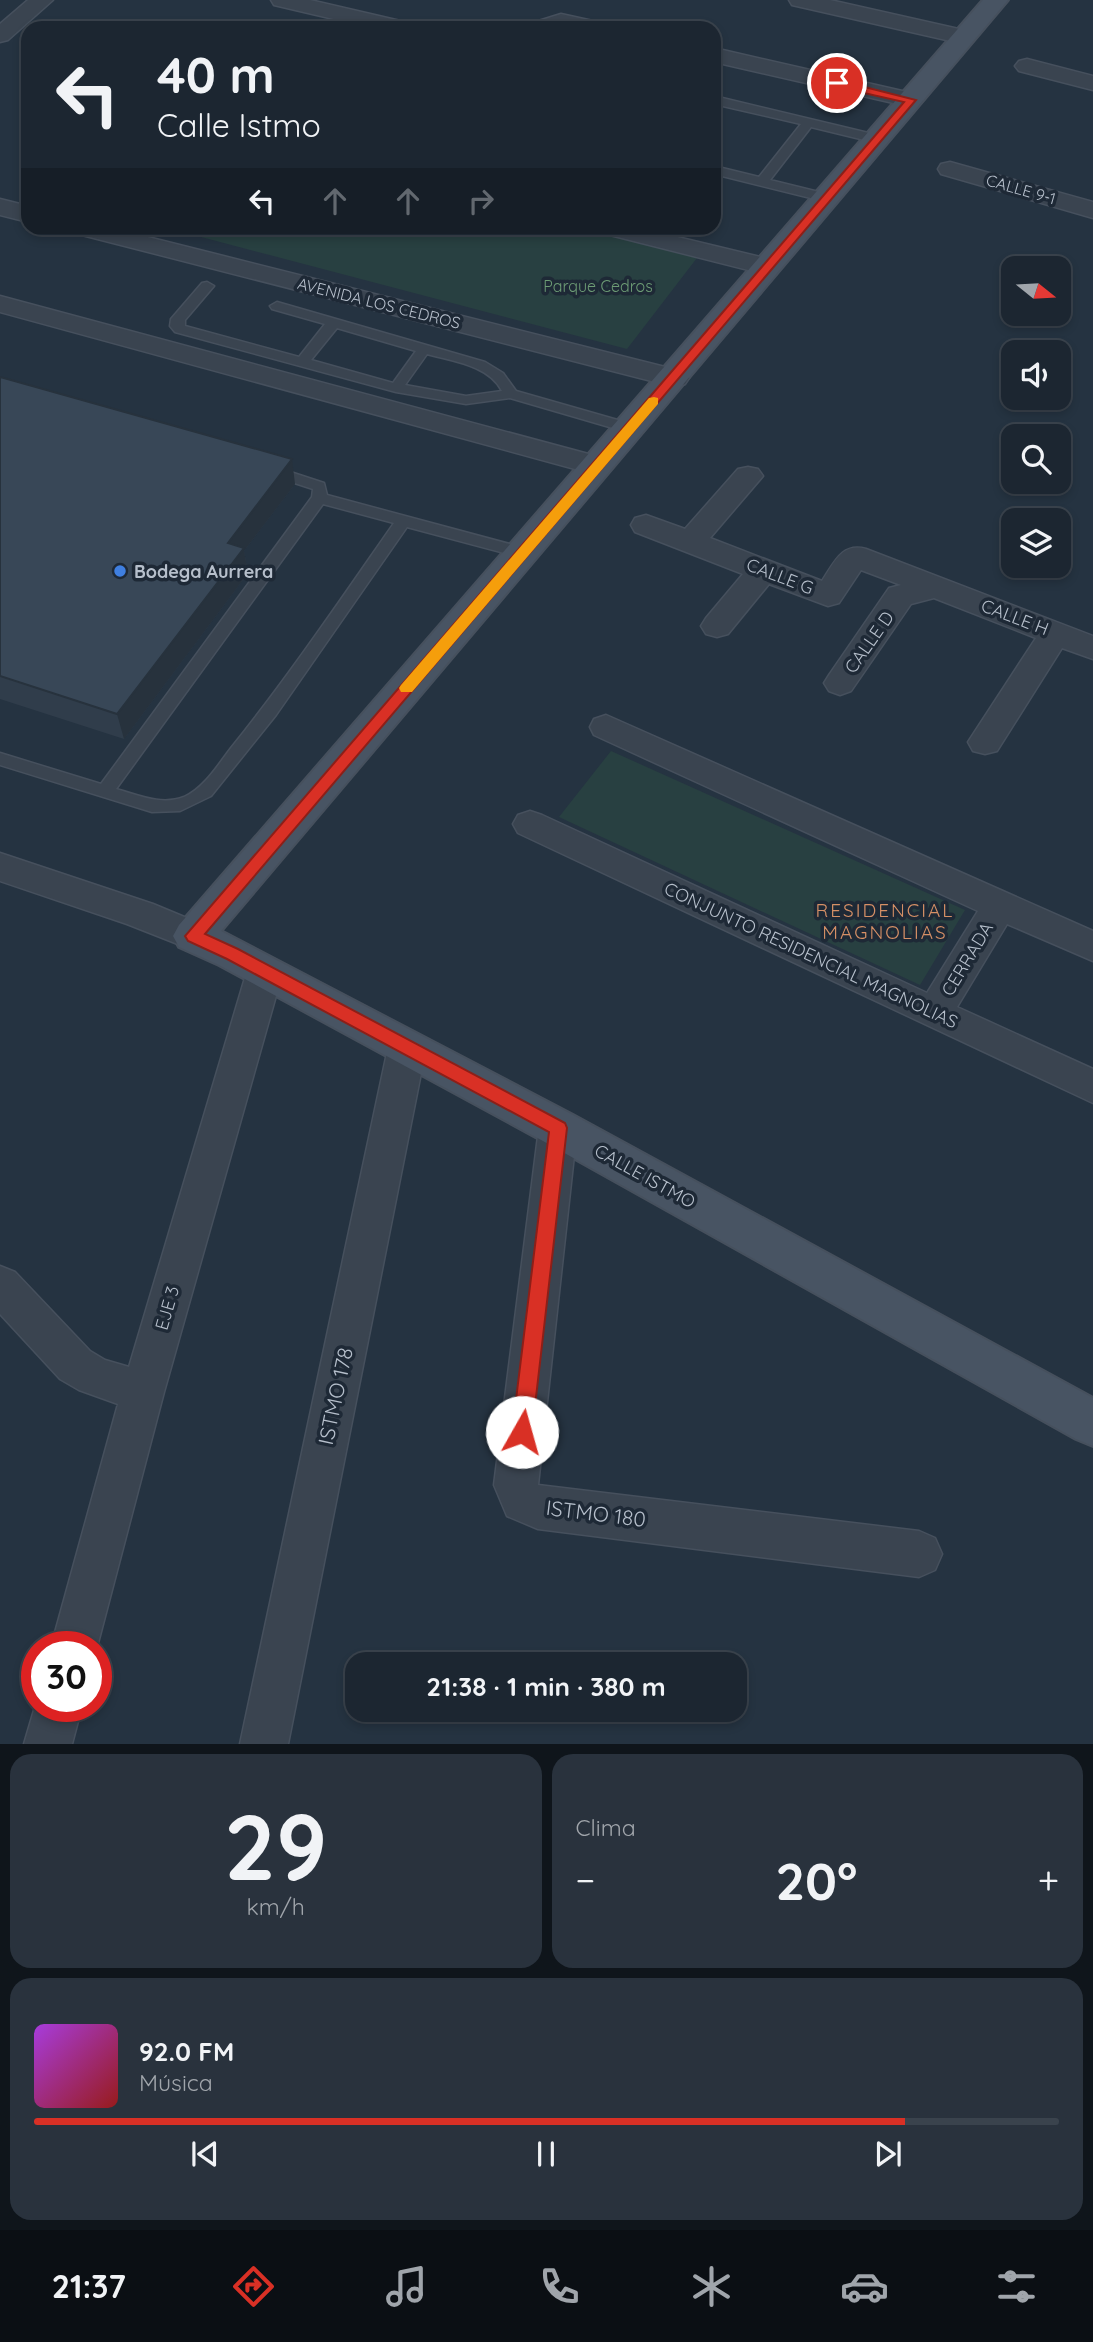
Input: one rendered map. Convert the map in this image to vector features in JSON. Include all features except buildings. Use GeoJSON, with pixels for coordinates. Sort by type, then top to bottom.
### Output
{"type":"FeatureCollection","features":[{"type":"Feature","properties":{"kind":"street"},"geometry":{"type":"LineString","coordinates":[[13,29],[42,0]]}},
{"type":"Feature","properties":{"kind":"street"},"geometry":{"type":"LineString","coordinates":[[282,0],[371,21]]}},
{"type":"Feature","properties":{"kind":"street"},"geometry":{"type":"LineString","coordinates":[[800,0],[964,37]]}},
{"type":"Feature","properties":{"kind":"street"},"geometry":{"type":"LineString","coordinates":[[0,867],[140,914],[193,936],[996,0]]}},
{"type":"Feature","properties":{"kind":"street"},"geometry":{"type":"LineString","coordinates":[[721,57],[911,100]]}},
{"type":"Feature","properties":{"kind":"street"},"geometry":{"type":"LineString","coordinates":[[1027,66],[1093,83]]}},
{"type":"Feature","properties":{"kind":"street","name":"CALLE 9-1"},"geometry":{"type":"LineString","coordinates":[[950,169],[1093,210]]}},
{"type":"Feature","properties":{"kind":"street"},"geometry":{"type":"LineString","coordinates":[[0,206],[21,212]]}},
{"type":"Feature","properties":{"kind":"street","name":"AVENIDA LOS CEDROS"},"geometry":{"type":"LineString","coordinates":[[111,235],[675,377]]}},
{"type":"Feature","properties":{"kind":"street"},"geometry":{"type":"LineString","coordinates":[[639,235],[768,267]]}},
{"type":"Feature","properties":{"kind":"street"},"geometry":{"type":"LineString","coordinates":[[0,304],[597,466]]}},
{"type":"Feature","properties":{"kind":"street"},"geometry":{"type":"LineString","coordinates":[[690,542],[748,476]]}},
{"type":"Feature","properties":{"kind":"street","name":"CALLE G"},"geometry":{"type":"LineString","coordinates":[[646,525],[828,595],[855,556],[936,587]]}},
{"type":"Feature","properties":{"kind":"street"},"geometry":{"type":"LineString","coordinates":[[717,626],[763,570]]}},
{"type":"Feature","properties":{"kind":"street","name":"CALLE H"},"geometry":{"type":"LineString","coordinates":[[936,587],[1093,648]]}},
{"type":"Feature","properties":{"kind":"street","name":"CALLE D"},"geometry":{"type":"LineString","coordinates":[[840,683],[900,596],[936,587]]}},
{"type":"Feature","properties":{"kind":"street"},"geometry":{"type":"LineString","coordinates":[[985,742],[1055,633]]}},
{"type":"Feature","properties":{"kind":"street"},"geometry":{"type":"LineString","coordinates":[[606,727],[1093,947]]}},
{"type":"Feature","properties":{"kind":"street","name":"CONJUNTO RESIDENCIAL MAGNOLIAS"},"geometry":{"type":"LineString","coordinates":[[530,824],[1093,1087]]}},
{"type":"Feature","properties":{"kind":"street","name":"CERRADA"},"geometry":{"type":"LineString","coordinates":[[934,1013],[1000,905]]}},
{"type":"Feature","properties":{"kind":"street","name":"CALLE ISTMO"},"geometry":{"type":"LineString","coordinates":[[193,936],[265,971],[558,1128],[1093,1423]]}},
{"type":"Feature","properties":{"kind":"street","name":"EJE 3"},"geometry":{"type":"LineString","coordinates":[[78,1631],[143,1392],[265,971]]}},
{"type":"Feature","properties":{"kind":"street","name":"ISTMO 178"},"geometry":{"type":"LineString","coordinates":[[264,1744],[407,1048]]}},
{"type":"Feature","properties":{"kind":"street","name":"ISTMO 180"},"geometry":{"type":"LineString","coordinates":[[558,1128],[516,1485],[523,1501],[538,1507],[919,1554]]}},
{"type":"Feature","properties":{"kind":"street"},"geometry":{"type":"LineString","coordinates":[[0,1285],[75,1364],[107,1381],[143,1392]]}},
{"type":"Feature","properties":{"kind":"street"},"geometry":{"type":"LineString","coordinates":[[48,1744],[54,1722]]}},
{"type":"Feature","properties":{"kind":"lane"},"geometry":{"type":"LineString","coordinates":[[721,102],[877,139]]}},
{"type":"Feature","properties":{"kind":"lane"},"geometry":{"type":"LineString","coordinates":[[762,182],[809,122]]}},
{"type":"Feature","properties":{"kind":"lane"},"geometry":{"type":"LineString","coordinates":[[721,172],[827,198]]}},
{"type":"Feature","properties":{"kind":"lane"},"geometry":{"type":"LineString","coordinates":[[207,286],[178,319],[177,326],[180,329],[396,388],[466,400],[510,394],[630,428]]}},
{"type":"Feature","properties":{"kind":"lane"},"geometry":{"type":"LineString","coordinates":[[277,306],[425,347],[491,370],[505,381],[510,394]]}},
{"type":"Feature","properties":{"kind":"lane"},"geometry":{"type":"LineString","coordinates":[[303,361],[335,321]]}},
{"type":"Feature","properties":{"kind":"lane"},"geometry":{"type":"LineString","coordinates":[[396,388],[425,347]]}},
{"type":"Feature","properties":{"kind":"lane"},"geometry":{"type":"LineString","coordinates":[[104,793],[319,498],[321,488],[312,482],[260,467]]}},
{"type":"Feature","properties":{"kind":"lane"},"geometry":{"type":"LineString","coordinates":[[319,498],[523,553]]}},
{"type":"Feature","properties":{"kind":"lane"},"geometry":{"type":"LineString","coordinates":[[0,759],[104,793],[163,807],[184,804],[205,792],[271,711],[404,520]]}},
{"type":"Feature","properties":{"kind":"green space","name":"Parque Cedros"},"geometry":{"type":"Polygon","coordinates":[[[194,235],[612,235],[700,254],[627,349],[194,235]]]}},
{"type":"Feature","properties":{"kind":"green space"},"geometry":{"type":"Polygon","coordinates":[[[611,751],[965,910],[920,985],[559,817],[611,751]]]}},
{"type":"Feature","properties":{"kind":"slow traffic"},"geometry":{"type":"LineString","coordinates":[[407,688],[654,401]]}},
{"type":"Feature","properties":{"kind":"place","name":"Bodega Aurrera"},"geometry":{"type":"Point","coordinates":[120,571]}},
{"type":"Feature","properties":{"kind":"district","name":"RESIDENCIAL MAGNOLIAS"},"geometry":{"type":"Point","coordinates":[885,921]}},
{"type":"Feature","properties":{"kind":"route"},"geometry":{"type":"LineString","coordinates":[[522,1432],[558,1128],[233,954],[193,936],[911,100],[837,83]]}}]}
